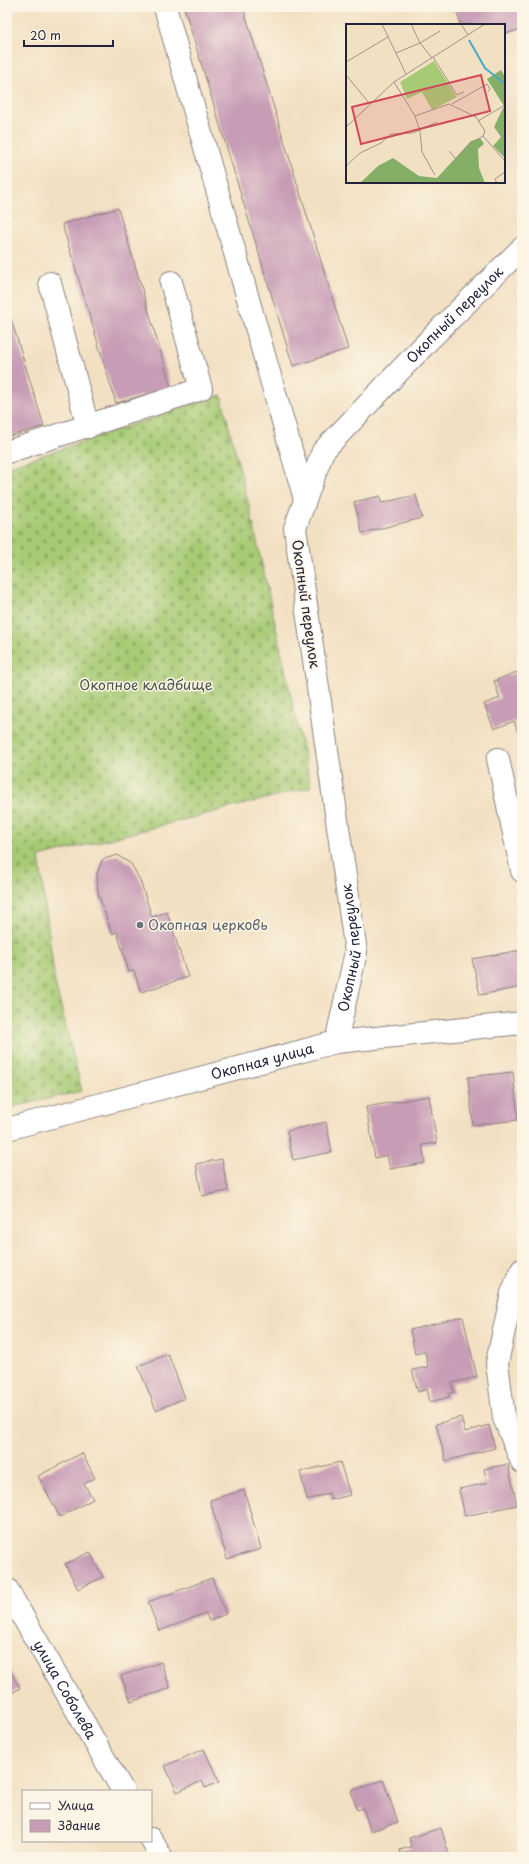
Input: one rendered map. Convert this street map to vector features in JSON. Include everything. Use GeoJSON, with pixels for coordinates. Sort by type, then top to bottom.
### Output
{"type":"FeatureCollection","features":[{"type":"Feature","properties":{"kind":"street"},"geometry":{"type":"LineString","coordinates":[[164,7],[305,499]]}},
{"type":"Feature","properties":{"kind":"street","name":"Окопный переулок"},"geometry":{"type":"LineString","coordinates":[[336,1042],[356,952],[295,528],[323,451],[430,339],[522,248]]}},
{"type":"Feature","properties":{"kind":"street"},"geometry":{"type":"LineString","coordinates":[[7,452],[88,427],[200,389],[171,282]]}},
{"type":"Feature","properties":{"kind":"street"},"geometry":{"type":"LineString","coordinates":[[50,283],[88,427]]}},
{"type":"Feature","properties":{"kind":"street"},"geometry":{"type":"LineString","coordinates":[[498,759],[522,871]]}},
{"type":"Feature","properties":{"kind":"street","name":"Окопная улица"},"geometry":{"type":"LineString","coordinates":[[7,1129],[336,1042],[522,1023]]}},
{"type":"Feature","properties":{"kind":"street"},"geometry":{"type":"LineString","coordinates":[[522,1270],[512,1293],[497,1363],[504,1418],[522,1462]]}},
{"type":"Feature","properties":{"kind":"street","name":"улица Соболева"},"geometry":{"type":"LineString","coordinates":[[10,1601],[122,1790]]}},
{"type":"Feature","properties":{"kind":"street"},"geometry":{"type":"LineString","coordinates":[[152,1841],[162,1857]]}},
{"type":"Feature","properties":{"kind":"green space","name":"Окопное кладбище"},"geometry":{"type":"Polygon","coordinates":[[[221,395],[250,510],[311,787],[39,857],[55,983],[82,1091],[7,1108],[7,467],[221,395]]]}},
{"type":"Feature","properties":{"kind":"building"},"geometry":{"type":"Polygon","coordinates":[[[184,7],[243,7],[348,349],[293,366],[184,7]]]}},
{"type":"Feature","properties":{"kind":"building"},"geometry":{"type":"Polygon","coordinates":[[[455,7],[522,7],[522,29],[505,34],[505,24],[461,24],[455,7]]]}},
{"type":"Feature","properties":{"kind":"building"},"geometry":{"type":"Polygon","coordinates":[[[118,208],[171,387],[116,403],[62,224],[118,208]]]}},
{"type":"Feature","properties":{"kind":"building"},"geometry":{"type":"Polygon","coordinates":[[[7,306],[44,426],[7,437],[7,306]]]}},
{"type":"Feature","properties":{"kind":"building"},"geometry":{"type":"Polygon","coordinates":[[[416,495],[422,518],[362,533],[354,502],[380,496],[381,503],[416,495]]]}},
{"type":"Feature","properties":{"kind":"building"},"geometry":{"type":"Polygon","coordinates":[[[522,670],[522,744],[514,721],[494,729],[484,704],[500,698],[494,681],[522,670]]]}},
{"type":"Feature","properties":{"kind":"building","name":"Окопная церковь"},"geometry":{"type":"Polygon","coordinates":[[[117,855],[131,864],[140,880],[152,917],[167,912],[188,977],[141,992],[134,971],[129,972],[117,932],[112,934],[98,893],[97,875],[102,860],[117,855]]]}},
{"type":"Feature","properties":{"kind":"building"},"geometry":{"type":"Polygon","coordinates":[[[522,950],[522,987],[480,995],[472,959],[522,950]]]}},
{"type":"Feature","properties":{"kind":"building"},"geometry":{"type":"Polygon","coordinates":[[[513,1072],[518,1120],[473,1125],[468,1077],[513,1072]]]}},
{"type":"Feature","properties":{"kind":"building"},"geometry":{"type":"Polygon","coordinates":[[[429,1096],[437,1143],[422,1145],[425,1163],[390,1169],[387,1155],[375,1158],[366,1107],[429,1096]]]}},
{"type":"Feature","properties":{"kind":"building"},"geometry":{"type":"Polygon","coordinates":[[[326,1122],[332,1152],[293,1160],[287,1131],[326,1122]]]}},
{"type":"Feature","properties":{"kind":"building"},"geometry":{"type":"Polygon","coordinates":[[[222,1159],[228,1191],[202,1196],[196,1164],[222,1159]]]}},
{"type":"Feature","properties":{"kind":"building"},"geometry":{"type":"Polygon","coordinates":[[[463,1317],[477,1377],[452,1383],[454,1392],[448,1394],[449,1397],[430,1402],[427,1389],[418,1392],[412,1370],[428,1367],[425,1352],[415,1354],[410,1330],[463,1317]]]}},
{"type":"Feature","properties":{"kind":"building"},"geometry":{"type":"Polygon","coordinates":[[[168,1354],[185,1398],[156,1410],[138,1366],[168,1354]]]}},
{"type":"Feature","properties":{"kind":"building"},"geometry":{"type":"Polygon","coordinates":[[[461,1417],[465,1432],[489,1425],[495,1448],[446,1461],[436,1424],[461,1417]]]}},
{"type":"Feature","properties":{"kind":"building"},"geometry":{"type":"Polygon","coordinates":[[[82,1453],[95,1478],[84,1484],[93,1499],[60,1517],[38,1476],[82,1453]]]}},
{"type":"Feature","properties":{"kind":"building"},"geometry":{"type":"Polygon","coordinates":[[[340,1462],[350,1495],[331,1500],[329,1493],[307,1500],[300,1472],[340,1462]]]}},
{"type":"Feature","properties":{"kind":"building"},"geometry":{"type":"Polygon","coordinates":[[[508,1464],[517,1505],[465,1516],[459,1489],[487,1483],[484,1469],[508,1464]]]}},
{"type":"Feature","properties":{"kind":"building"},"geometry":{"type":"Polygon","coordinates":[[[244,1490],[261,1549],[227,1559],[210,1500],[244,1490]]]}},
{"type":"Feature","properties":{"kind":"building"},"geometry":{"type":"Polygon","coordinates":[[[90,1552],[103,1577],[78,1589],[65,1564],[90,1552]]]}},
{"type":"Feature","properties":{"kind":"building"},"geometry":{"type":"Polygon","coordinates":[[[212,1578],[226,1614],[209,1621],[206,1613],[159,1631],[148,1602],[212,1578]]]}},
{"type":"Feature","properties":{"kind":"building"},"geometry":{"type":"Polygon","coordinates":[[[161,1662],[170,1688],[131,1702],[121,1676],[161,1662]]]}},
{"type":"Feature","properties":{"kind":"building"},"geometry":{"type":"Polygon","coordinates":[[[7,1666],[20,1688],[7,1696],[7,1666]]]}},
{"type":"Feature","properties":{"kind":"building"},"geometry":{"type":"Polygon","coordinates":[[[204,1749],[219,1782],[205,1788],[202,1781],[177,1792],[165,1766],[204,1749]]]}},
{"type":"Feature","properties":{"kind":"building"},"geometry":{"type":"Polygon","coordinates":[[[383,1780],[398,1822],[371,1831],[363,1808],[357,1810],[351,1791],[383,1780]]]}},
{"type":"Feature","properties":{"kind":"building"},"geometry":{"type":"Polygon","coordinates":[[[441,1828],[450,1857],[402,1857],[400,1850],[411,1847],[409,1838],[441,1828]]]}},
{"type":"Feature","properties":{"kind":"place","name":"Окопная церковь"},"geometry":{"type":"Point","coordinates":[140,925]}}]}
